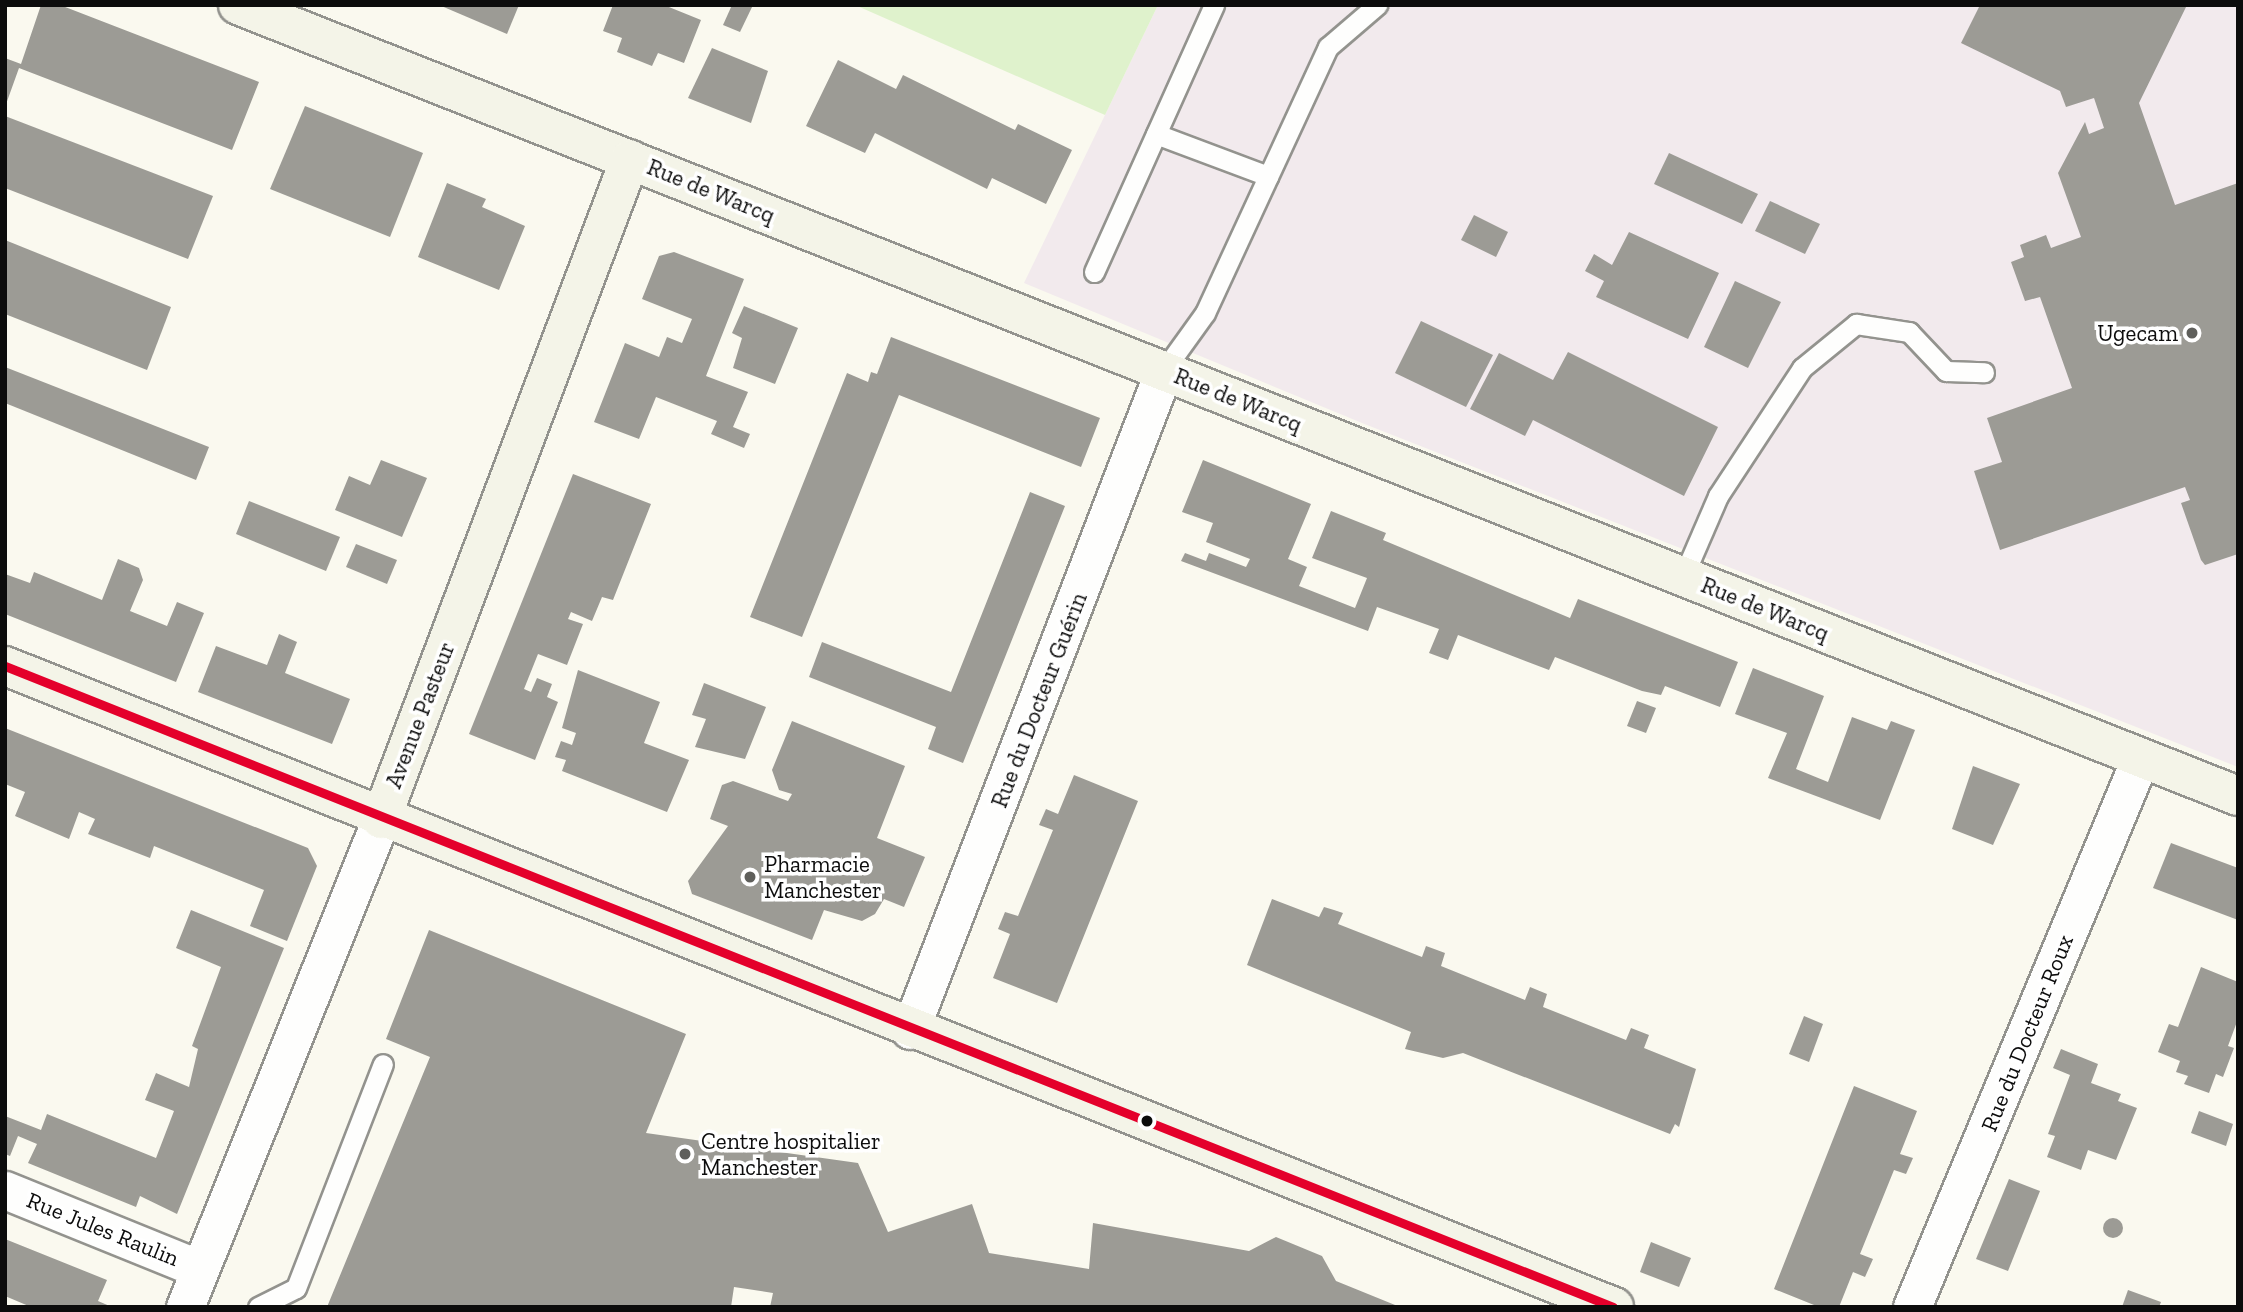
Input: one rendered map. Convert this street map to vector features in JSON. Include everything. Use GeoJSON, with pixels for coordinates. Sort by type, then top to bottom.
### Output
{"type":"FeatureCollection","features":[{"type":"Feature","properties":{"kind":"main road","name":"Rue de Warcq"},"geometry":{"type":"LineString","coordinates":[[238,5],[2238,796]]}},
{"type":"Feature","properties":{"kind":"main road","name":"Avenue Pasteur"},"geometry":{"type":"LineString","coordinates":[[381,819],[631,159]]}},
{"type":"Feature","properties":{"kind":"main road"},"geometry":{"type":"LineString","coordinates":[[5,666],[910,1030],[1615,1307]]}},
{"type":"Feature","properties":{"kind":"street","name":"Rue du Docteur Guérin"},"geometry":{"type":"LineString","coordinates":[[910,1030],[1164,370]]}},
{"type":"Feature","properties":{"kind":"street","name":"Rue du Docteur Roux"},"geometry":{"type":"LineString","coordinates":[[1912,1307],[2140,759]]}},
{"type":"Feature","properties":{"kind":"street","name":"Avenue Pasteur"},"geometry":{"type":"LineString","coordinates":[[185,1307],[381,819]]}},
{"type":"Feature","properties":{"kind":"street","name":"Rue Jules Raulin"},"geometry":{"type":"LineString","coordinates":[[5,1190],[200,1269]]}},
{"type":"Feature","properties":{"kind":"lane"},"geometry":{"type":"LineString","coordinates":[[1094,272],[1214,5]]}},
{"type":"Feature","properties":{"kind":"lane"},"geometry":{"type":"LineString","coordinates":[[1164,370],[1205,313],[1328,47],[1377,5]]}},
{"type":"Feature","properties":{"kind":"lane"},"geometry":{"type":"LineString","coordinates":[[1156,134],[1268,176]]}},
{"type":"Feature","properties":{"kind":"lane"},"geometry":{"type":"LineString","coordinates":[[1683,577],[1718,496],[1802,368],[1856,324],[1909,332],[1946,370],[1984,372]]}},
{"type":"Feature","properties":{"kind":"lane"},"geometry":{"type":"LineString","coordinates":[[258,1307],[296,1289],[383,1064]]}},
{"type":"Feature","properties":{"kind":"shaded area"},"geometry":{"type":"Polygon","coordinates":[[[1158,5],[2238,5],[2238,767],[1362,423],[1024,283],[1158,5]]]}},
{"type":"Feature","properties":{"kind":"green space"},"geometry":{"type":"Polygon","coordinates":[[[855,5],[1158,5],[1105,115],[855,5]]]}},
{"type":"Feature","properties":{"kind":"building"},"geometry":{"type":"Polygon","coordinates":[[[41,5],[60,5],[259,82],[232,150],[19,68],[5,107],[5,58],[21,64],[41,5]]]}},
{"type":"Feature","properties":{"kind":"building"},"geometry":{"type":"Polygon","coordinates":[[[439,5],[519,5],[507,34],[439,5]]]}},
{"type":"Feature","properties":{"kind":"building"},"geometry":{"type":"Polygon","coordinates":[[[613,5],[664,5],[701,20],[684,63],[658,53],[652,66],[617,52],[622,38],[603,31],[613,5]]]}},
{"type":"Feature","properties":{"kind":"building"},"geometry":{"type":"Polygon","coordinates":[[[732,5],[753,5],[740,32],[723,25],[732,5]]]}},
{"type":"Feature","properties":{"kind":"building","name":"Ugecam"},"geometry":{"type":"Polygon","coordinates":[[[1980,5],[2187,5],[2139,103],[2175,205],[2238,183],[2238,554],[2205,565],[2201,560],[2181,503],[2190,500],[2185,487],[2000,550],[1974,471],[2002,462],[1987,418],[2072,388],[2040,297],[2025,301],[2011,262],[2024,257],[2020,245],[2046,235],[2051,248],[2081,237],[2058,173],[2085,122],[2089,134],[2104,128],[2094,98],[2066,107],[2060,91],[1961,43],[1980,5]]]}},
{"type":"Feature","properties":{"kind":"building"},"geometry":{"type":"Polygon","coordinates":[[[712,48],[768,71],[751,123],[688,98],[712,48]]]}},
{"type":"Feature","properties":{"kind":"building"},"geometry":{"type":"Polygon","coordinates":[[[838,60],[896,89],[903,75],[1015,130],[1018,124],[1072,150],[1046,204],[992,178],[987,189],[875,133],[865,153],[806,126],[838,60]]]}},
{"type":"Feature","properties":{"kind":"building"},"geometry":{"type":"Polygon","coordinates":[[[305,106],[423,153],[390,237],[270,189],[305,106]]]}},
{"type":"Feature","properties":{"kind":"building"},"geometry":{"type":"Polygon","coordinates":[[[5,116],[213,196],[188,259],[5,188],[5,116]]]}},
{"type":"Feature","properties":{"kind":"building"},"geometry":{"type":"Polygon","coordinates":[[[1669,153],[1758,194],[1742,224],[1654,184],[1669,153]]]}},
{"type":"Feature","properties":{"kind":"building"},"geometry":{"type":"Polygon","coordinates":[[[447,183],[486,199],[482,207],[525,226],[499,290],[418,257],[447,183]]]}},
{"type":"Feature","properties":{"kind":"building"},"geometry":{"type":"Polygon","coordinates":[[[1770,201],[1820,224],[1805,254],[1755,231],[1770,201]]]}},
{"type":"Feature","properties":{"kind":"building"},"geometry":{"type":"Polygon","coordinates":[[[1474,215],[1508,232],[1496,257],[1461,240],[1474,215]]]}},
{"type":"Feature","properties":{"kind":"building"},"geometry":{"type":"Polygon","coordinates":[[[1629,232],[1719,273],[1688,339],[1596,297],[1604,281],[1585,271],[1594,254],[1612,265],[1629,232]]]}},
{"type":"Feature","properties":{"kind":"building"},"geometry":{"type":"Polygon","coordinates":[[[5,240],[171,307],[147,370],[5,314],[5,240]]]}},
{"type":"Feature","properties":{"kind":"building"},"geometry":{"type":"Polygon","coordinates":[[[674,252],[744,279],[706,376],[748,392],[733,427],[750,434],[744,448],[711,434],[717,421],[656,397],[639,439],[594,422],[625,343],[659,357],[667,337],[682,343],[692,319],[642,299],[659,256],[674,252]]]}},
{"type":"Feature","properties":{"kind":"building"},"geometry":{"type":"Polygon","coordinates":[[[1735,281],[1781,302],[1748,368],[1704,347],[1735,281]]]}},
{"type":"Feature","properties":{"kind":"building"},"geometry":{"type":"Polygon","coordinates":[[[744,306],[798,328],[775,384],[733,368],[742,338],[732,333],[744,306]]]}},
{"type":"Feature","properties":{"kind":"building"},"geometry":{"type":"Polygon","coordinates":[[[1421,321],[1493,355],[1466,407],[1395,373],[1421,321]]]}},
{"type":"Feature","properties":{"kind":"building"},"geometry":{"type":"Polygon","coordinates":[[[891,337],[1100,418],[1081,467],[899,395],[802,637],[750,617],[847,373],[868,382],[871,372],[877,374],[891,337]]]}},
{"type":"Feature","properties":{"kind":"building"},"geometry":{"type":"Polygon","coordinates":[[[1568,352],[1718,427],[1684,496],[1533,420],[1525,436],[1470,409],[1499,353],[1553,380],[1568,352]]]}},
{"type":"Feature","properties":{"kind":"building"},"geometry":{"type":"Polygon","coordinates":[[[5,367],[209,447],[196,480],[5,403],[5,367]]]}},
{"type":"Feature","properties":{"kind":"building"},"geometry":{"type":"Polygon","coordinates":[[[381,460],[427,478],[402,537],[335,510],[349,476],[370,485],[381,460]]]}},
{"type":"Feature","properties":{"kind":"building"},"geometry":{"type":"Polygon","coordinates":[[[1203,460],[1311,504],[1288,559],[1307,567],[1299,586],[1355,608],[1367,578],[1312,558],[1331,511],[1386,533],[1383,540],[1570,618],[1578,599],[1738,662],[1720,707],[1665,686],[1661,695],[1642,691],[1555,657],[1549,670],[1458,635],[1448,660],[1429,653],[1439,629],[1377,607],[1368,631],[1181,561],[1185,553],[1206,561],[1209,553],[1246,567],[1250,559],[1206,542],[1213,523],[1182,512],[1203,460]]]}},
{"type":"Feature","properties":{"kind":"building"},"geometry":{"type":"Polygon","coordinates":[[[573,474],[651,504],[613,600],[602,597],[592,621],[571,612],[568,619],[583,624],[567,665],[538,654],[524,689],[531,692],[537,678],[552,684],[547,697],[558,702],[535,760],[469,734],[573,474]]]}},
{"type":"Feature","properties":{"kind":"building"},"geometry":{"type":"Polygon","coordinates":[[[1030,492],[1065,506],[963,763],[928,749],[936,727],[809,677],[822,642],[951,692],[1030,492]]]}},
{"type":"Feature","properties":{"kind":"building"},"geometry":{"type":"Polygon","coordinates":[[[249,501],[340,537],[326,571],[236,534],[249,501]]]}},
{"type":"Feature","properties":{"kind":"building"},"geometry":{"type":"Polygon","coordinates":[[[356,544],[397,560],[387,584],[346,567],[356,544]]]}},
{"type":"Feature","properties":{"kind":"building"},"geometry":{"type":"Polygon","coordinates":[[[118,559],[139,568],[143,580],[130,611],[167,626],[177,602],[204,613],[176,682],[5,614],[5,574],[30,583],[34,572],[102,600],[118,559]]]}},
{"type":"Feature","properties":{"kind":"building"},"geometry":{"type":"Polygon","coordinates":[[[279,634],[297,642],[285,673],[350,699],[332,744],[198,692],[216,646],[267,665],[279,634]]]}},
{"type":"Feature","properties":{"kind":"building"},"geometry":{"type":"Polygon","coordinates":[[[1753,668],[1824,696],[1796,769],[1828,782],[1852,717],[1887,730],[1891,721],[1915,730],[1880,820],[1768,778],[1787,733],[1735,714],[1753,668]]]}},
{"type":"Feature","properties":{"kind":"building"},"geometry":{"type":"Polygon","coordinates":[[[578,670],[660,702],[644,743],[689,760],[667,812],[562,771],[566,760],[555,757],[561,741],[572,745],[576,733],[562,728],[578,670]]]}},
{"type":"Feature","properties":{"kind":"building"},"geometry":{"type":"Polygon","coordinates":[[[704,683],[766,707],[745,759],[695,747],[706,719],[692,715],[704,683]]]}},
{"type":"Feature","properties":{"kind":"building"},"geometry":{"type":"Polygon","coordinates":[[[1637,701],[1656,708],[1646,733],[1627,726],[1637,701]]]}},
{"type":"Feature","properties":{"kind":"building"},"geometry":{"type":"Polygon","coordinates":[[[792,721],[905,766],[877,838],[925,857],[904,907],[884,899],[875,914],[862,921],[824,910],[812,940],[692,894],[688,881],[728,826],[710,819],[722,785],[733,781],[788,801],[792,794],[779,790],[772,770],[792,721]]]}},
{"type":"Feature","properties":{"kind":"building"},"geometry":{"type":"Polygon","coordinates":[[[5,728],[308,848],[317,866],[287,941],[250,926],[264,890],[154,846],[150,858],[88,834],[95,819],[79,812],[69,839],[15,816],[25,792],[5,784],[5,728]]]}},
{"type":"Feature","properties":{"kind":"building"},"geometry":{"type":"Polygon","coordinates":[[[1973,766],[2020,784],[1993,845],[1952,829],[1973,766]]]}},
{"type":"Feature","properties":{"kind":"building"},"geometry":{"type":"Polygon","coordinates":[[[1074,775],[1138,801],[1057,1003],[993,978],[1010,934],[998,929],[1005,912],[1018,916],[1053,830],[1039,825],[1046,809],[1058,814],[1074,775]]]}},
{"type":"Feature","properties":{"kind":"building"},"geometry":{"type":"Polygon","coordinates":[[[2171,843],[2238,868],[2238,920],[2153,888],[2171,843]]]}},
{"type":"Feature","properties":{"kind":"building"},"geometry":{"type":"Polygon","coordinates":[[[1272,899],[1319,917],[1324,907],[1343,913],[1338,924],[1422,957],[1426,946],[1445,953],[1441,966],[1525,1000],[1530,987],[1547,994],[1543,1007],[1626,1040],[1631,1028],[1649,1035],[1644,1048],[1696,1069],[1679,1127],[1675,1124],[1670,1134],[1463,1053],[1443,1058],[1405,1049],[1411,1032],[1247,965],[1272,899]]]}},
{"type":"Feature","properties":{"kind":"building"},"geometry":{"type":"Polygon","coordinates":[[[191,910],[284,948],[177,1214],[140,1196],[136,1207],[28,1163],[37,1144],[18,1136],[10,1156],[5,1154],[5,1116],[41,1130],[47,1114],[156,1158],[174,1111],[145,1100],[156,1073],[189,1087],[198,1049],[192,1046],[221,967],[176,948],[191,910]]]}},
{"type":"Feature","properties":{"kind":"building","name":"Centre hospitalier Manchester"},"geometry":{"type":"Polygon","coordinates":[[[429,930],[686,1034],[646,1133],[858,1163],[888,1232],[972,1204],[989,1253],[1089,1269],[1093,1223],[1249,1251],[1276,1237],[1322,1256],[1336,1281],[1400,1307],[770,1307],[773,1293],[734,1287],[731,1307],[327,1307],[430,1057],[386,1039],[429,930]]]}},
{"type":"Feature","properties":{"kind":"building"},"geometry":{"type":"Polygon","coordinates":[[[2201,967],[2238,982],[2238,1019],[2228,1046],[2234,1048],[2223,1077],[2216,1074],[2209,1093],[2184,1084],[2188,1076],[2176,1072],[2180,1061],[2158,1052],[2169,1024],[2178,1027],[2201,967]]]}},
{"type":"Feature","properties":{"kind":"building"},"geometry":{"type":"Polygon","coordinates":[[[1804,1016],[1823,1024],[1809,1062],[1789,1054],[1804,1016]]]}},
{"type":"Feature","properties":{"kind":"building"},"geometry":{"type":"Polygon","coordinates":[[[2061,1049],[2098,1064],[2091,1083],[2121,1094],[2118,1101],[2137,1108],[2116,1160],[2088,1150],[2081,1170],[2047,1157],[2055,1136],[2048,1134],[2070,1075],[2053,1068],[2061,1049]]]}},
{"type":"Feature","properties":{"kind":"building"},"geometry":{"type":"Polygon","coordinates":[[[1854,1086],[1917,1111],[1900,1154],[1913,1158],[1906,1174],[1894,1170],[1860,1254],[1873,1259],[1865,1277],[1853,1272],[1839,1307],[1819,1307],[1774,1289],[1854,1086]]]}},
{"type":"Feature","properties":{"kind":"building"},"geometry":{"type":"Polygon","coordinates":[[[2199,1111],[2233,1124],[2226,1146],[2191,1133],[2199,1111]]]}},
{"type":"Feature","properties":{"kind":"building"},"geometry":{"type":"Polygon","coordinates":[[[2009,1179],[2040,1191],[2008,1271],[1976,1259],[2009,1179]]]}},
{"type":"Feature","properties":{"kind":"building"},"geometry":{"type":"Polygon","coordinates":[[[2113,1218],[2120,1221],[2123,1228],[2120,1235],[2113,1238],[2106,1235],[2103,1228],[2106,1221],[2113,1218]]]}},
{"type":"Feature","properties":{"kind":"building"},"geometry":{"type":"Polygon","coordinates":[[[5,1239],[107,1280],[98,1301],[112,1307],[31,1307],[5,1296],[5,1239]]]}},
{"type":"Feature","properties":{"kind":"building"},"geometry":{"type":"Polygon","coordinates":[[[1651,1242],[1691,1258],[1679,1287],[1640,1272],[1651,1242]]]}},
{"type":"Feature","properties":{"kind":"building"},"geometry":{"type":"Polygon","coordinates":[[[2128,1290],[2161,1302],[2159,1307],[2122,1307],[2128,1290]]]}},
{"type":"Feature","properties":{"kind":"transit line"},"geometry":{"type":"LineString","coordinates":[[5,666],[1613,1307]]}},
{"type":"Feature","properties":{"kind":"place","name":"Ugecam"},"geometry":{"type":"Point","coordinates":[2192,333]}},
{"type":"Feature","properties":{"kind":"place","name":"Pharmacie Manchester"},"geometry":{"type":"Point","coordinates":[750,877]}},
{"type":"Feature","properties":{"kind":"place","name":"Centre hospitalier Manchester"},"geometry":{"type":"Point","coordinates":[685,1154]}}]}
